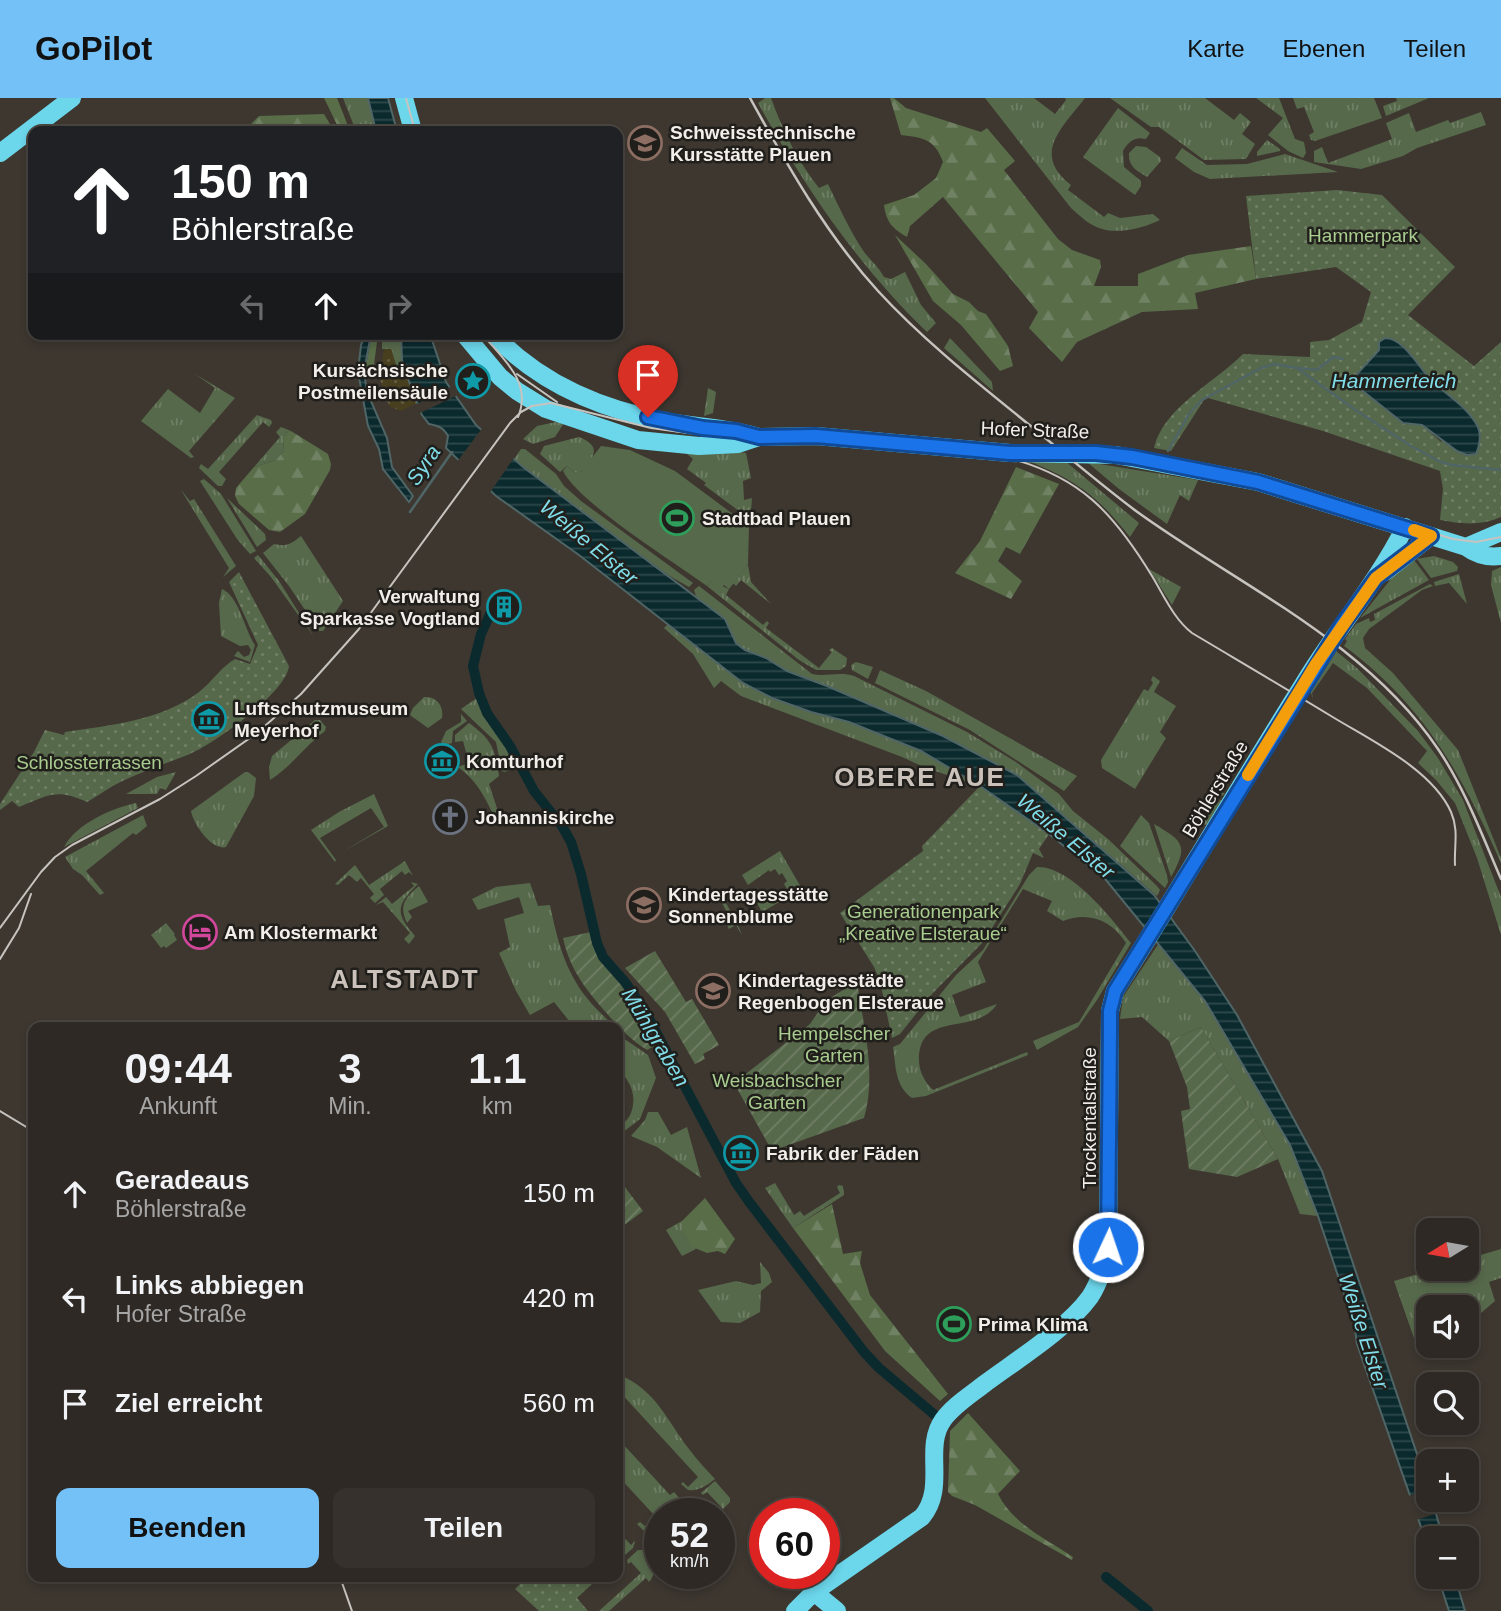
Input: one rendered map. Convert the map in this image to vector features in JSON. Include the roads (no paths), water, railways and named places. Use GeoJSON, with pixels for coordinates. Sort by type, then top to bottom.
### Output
{"type":"FeatureCollection","features":[{"type":"Feature","properties":{"kind":"main road"},"geometry":{"type":"LineString","coordinates":[[35,126],[72,98]]}},
{"type":"Feature","properties":{"kind":"main road"},"geometry":{"type":"LineString","coordinates":[[404,98],[412,126]]}},
{"type":"Feature","properties":{"kind":"main road"},"geometry":{"type":"LineString","coordinates":[[0,153],[28,132]]}},
{"type":"Feature","properties":{"kind":"main road","name":"Hofer Straße"},"geometry":{"type":"LineString","coordinates":[[469,340],[500,377],[517,391],[546,409],[607,431],[638,440],[709,445],[738,444],[759,437]]}},
{"type":"Feature","properties":{"kind":"main road","name":"Hofer Straße"},"geometry":{"type":"LineString","coordinates":[[499,340],[522,362],[575,394],[609,407],[648,417],[759,437],[838,438],[1010,453],[1116,454],[1258,482],[1405,527],[1466,547],[1484,556],[1501,556]]}},
{"type":"Feature","properties":{"kind":"main road","name":"Böhlerstraße"},"geometry":{"type":"LineString","coordinates":[[1110,1030],[1110,1011],[1115,991],[1316,664],[1376,578],[1405,527]]}},
{"type":"Feature","properties":{"kind":"main road"},"geometry":{"type":"LineString","coordinates":[[1466,547],[1501,532]]}},
{"type":"Feature","properties":{"kind":"main road","name":"Böhlerstraße"},"geometry":{"type":"LineString","coordinates":[[1376,578],[1431,536]]}},
{"type":"Feature","properties":{"kind":"main road","name":"Trockentalstraße"},"geometry":{"type":"LineString","coordinates":[[795,1611],[814,1592],[928,1510],[935,1487],[937,1438],[941,1422],[961,1403],[1063,1324],[1087,1299],[1100,1276],[1108,1247],[1110,1214],[1110,1030]]}},
{"type":"Feature","properties":{"kind":"main road"},"geometry":{"type":"LineString","coordinates":[[814,1592],[824,1611]]}},
{"type":"Feature","properties":{"kind":"main road"},"geometry":{"type":"LineString","coordinates":[[814,1592],[837,1611]]}},
{"type":"Feature","properties":{"kind":"water"},"geometry":{"type":"Polygon","coordinates":[[[368,98],[388,98],[396,126],[375,126],[368,98]]]}},
{"type":"Feature","properties":{"kind":"water","name":"Hammerteich"},"geometry":{"type":"Polygon","coordinates":[[[1385,338],[1392,339],[1405,348],[1432,381],[1469,413],[1480,433],[1476,454],[1467,455],[1457,451],[1422,425],[1403,423],[1354,384],[1357,374],[1379,350],[1379,342],[1385,338]]]}},
{"type":"Feature","properties":{"kind":"water"},"geometry":{"type":"Polygon","coordinates":[[[363,340],[370,340],[364,372],[367,392],[387,438],[392,467],[413,496],[409,502],[383,469],[379,449],[368,426],[358,372],[363,340]]]}},
{"type":"Feature","properties":{"kind":"water","name":"Weiße Elster"},"geometry":{"type":"Polygon","coordinates":[[[401,340],[432,340],[446,382],[476,425],[523,467],[725,619],[736,643],[745,650],[766,658],[787,671],[943,736],[1017,775],[1154,895],[1237,1015],[1322,1171],[1416,1451],[1416,1512],[1435,1512],[1440,1526],[1421,1526],[1357,1344],[1351,1308],[1290,1145],[1205,1001],[1106,880],[1049,834],[980,786],[921,751],[849,722],[772,698],[743,683],[579,555],[496,496],[446,448],[448,436],[438,426],[429,424],[422,415],[405,371],[401,340]]]}},
{"type":"Feature","properties":{"kind":"water"},"geometry":{"type":"Polygon","coordinates":[[[1442,1589],[1459,1589],[1465,1611],[1449,1611],[1442,1589]]]}},
{"type":"Feature","properties":{"kind":"waterway"},"geometry":{"type":"LineString","coordinates":[[1299,368],[1317,370],[1333,357],[1343,359]]}},
{"type":"Feature","properties":{"kind":"waterway"},"geometry":{"type":"LineString","coordinates":[[1168,451],[1189,414],[1202,400],[1261,368],[1274,364],[1297,368],[1357,411],[1441,462],[1501,470]]}},
{"type":"Feature","properties":{"kind":"waterway","name":"Syra"},"geometry":{"type":"LineString","coordinates":[[410,512],[452,452]]}},
{"type":"Feature","properties":{"kind":"waterway","name":"Mühlgraben"},"geometry":{"type":"LineString","coordinates":[[491,612],[481,634],[473,666],[479,693],[487,713],[510,746],[534,791],[562,826],[571,842],[603,957],[645,1011],[736,1183],[750,1203],[864,1352],[936,1416]]}},
{"type":"Feature","properties":{"kind":"waterway","name":"Mühlgraben"},"geometry":{"type":"LineString","coordinates":[[1106,1577],[1148,1611]]}},
{"type":"Feature","properties":{"kind":"tram line"},"geometry":{"type":"LineString","coordinates":[[406,98],[414,126]]}},
{"type":"Feature","properties":{"kind":"tram line"},"geometry":{"type":"LineString","coordinates":[[487,340],[513,371],[518,382],[522,393],[518,417]]}},
{"type":"Feature","properties":{"kind":"tram line"},"geometry":{"type":"LineString","coordinates":[[517,374],[557,402]]}},
{"type":"Feature","properties":{"kind":"tram line"},"geometry":{"type":"LineString","coordinates":[[0,928],[55,857],[196,776],[257,733],[301,694],[359,629],[510,423],[532,406],[551,403],[651,428],[695,434],[832,435],[1010,451],[1116,453],[1258,480],[1453,539],[1476,542],[1501,537]]}},
{"type":"Feature","properties":{"kind":"tram line"},"geometry":{"type":"LineString","coordinates":[[1005,457],[1031,465],[1074,486],[1108,515],[1138,553],[1175,614],[1192,633],[1381,746],[1430,782],[1451,812],[1456,832],[1455,865]]}},
{"type":"Feature","properties":{"kind":"tram line"},"geometry":{"type":"LineString","coordinates":[[0,959],[19,928],[31,894]]}},
{"type":"Feature","properties":{"kind":"tram line"},"geometry":{"type":"LineString","coordinates":[[0,1111],[28,1128]]}},
{"type":"Feature","properties":{"kind":"tram line"},"geometry":{"type":"LineString","coordinates":[[342,1582],[352,1611]]}},
{"type":"Feature","properties":{"kind":"railway"},"geometry":{"type":"LineString","coordinates":[[750,98],[824,223],[859,269],[914,328],[972,379],[1123,501],[1175,538],[1298,617],[1374,677],[1408,711],[1438,749],[1457,780],[1501,879]]}},
{"type":"Feature","properties":{"kind":"place","name":"Schweisstechnische Kursstätte Plauen"},"geometry":{"type":"Point","coordinates":[645,143]}},
{"type":"Feature","properties":{"kind":"place","name":"Kursächsische Postmeilensäule"},"geometry":{"type":"Point","coordinates":[473,381]}},
{"type":"Feature","properties":{"kind":"place","name":"Stadtbad Plauen"},"geometry":{"type":"Point","coordinates":[677,518]}},
{"type":"Feature","properties":{"kind":"place","name":"Verwaltung Sparkasse Vogtland"},"geometry":{"type":"Point","coordinates":[504,607]}},
{"type":"Feature","properties":{"kind":"place","name":"Luftschutzmuseum Meyerhof"},"geometry":{"type":"Point","coordinates":[209,719]}},
{"type":"Feature","properties":{"kind":"place","name":"Komturhof"},"geometry":{"type":"Point","coordinates":[442,761]}},
{"type":"Feature","properties":{"kind":"place","name":"Johanniskirche"},"geometry":{"type":"Point","coordinates":[450,817]}},
{"type":"Feature","properties":{"kind":"place","name":"Kindertagesstätte Sonnenblume"},"geometry":{"type":"Point","coordinates":[644,905]}},
{"type":"Feature","properties":{"kind":"place","name":"Am Klostermarkt"},"geometry":{"type":"Point","coordinates":[200,932]}},
{"type":"Feature","properties":{"kind":"place","name":"Kindertagesstädte Regenbogen Elsteraue"},"geometry":{"type":"Point","coordinates":[713,991]}},
{"type":"Feature","properties":{"kind":"place","name":"Fabrik der Fäden"},"geometry":{"type":"Point","coordinates":[741,1153]}},
{"type":"Feature","properties":{"kind":"place","name":"Prima Klima"},"geometry":{"type":"Point","coordinates":[954,1324]}},
{"type":"Feature","properties":{"kind":"district","name":"OBERE AUE"},"geometry":{"type":"Point","coordinates":[920,777]}},
{"type":"Feature","properties":{"kind":"district","name":"ALTSTADT"},"geometry":{"type":"Point","coordinates":[405,979]}},
{"type":"Feature","properties":{"kind":"park label","name":"Hammerpark"},"geometry":{"type":"Point","coordinates":[1363,235]}},
{"type":"Feature","properties":{"kind":"park label","name":"Schlossterrassen"},"geometry":{"type":"Point","coordinates":[89,762]}},
{"type":"Feature","properties":{"kind":"park label","name":"Generationenpark „Kreative Elsteraue“"},"geometry":{"type":"Point","coordinates":[923,922]}},
{"type":"Feature","properties":{"kind":"park label","name":"Hempelscher Garten"},"geometry":{"type":"Point","coordinates":[834,1044]}},
{"type":"Feature","properties":{"kind":"park label","name":"Weisbachscher Garten"},"geometry":{"type":"Point","coordinates":[777,1091]}}]}
